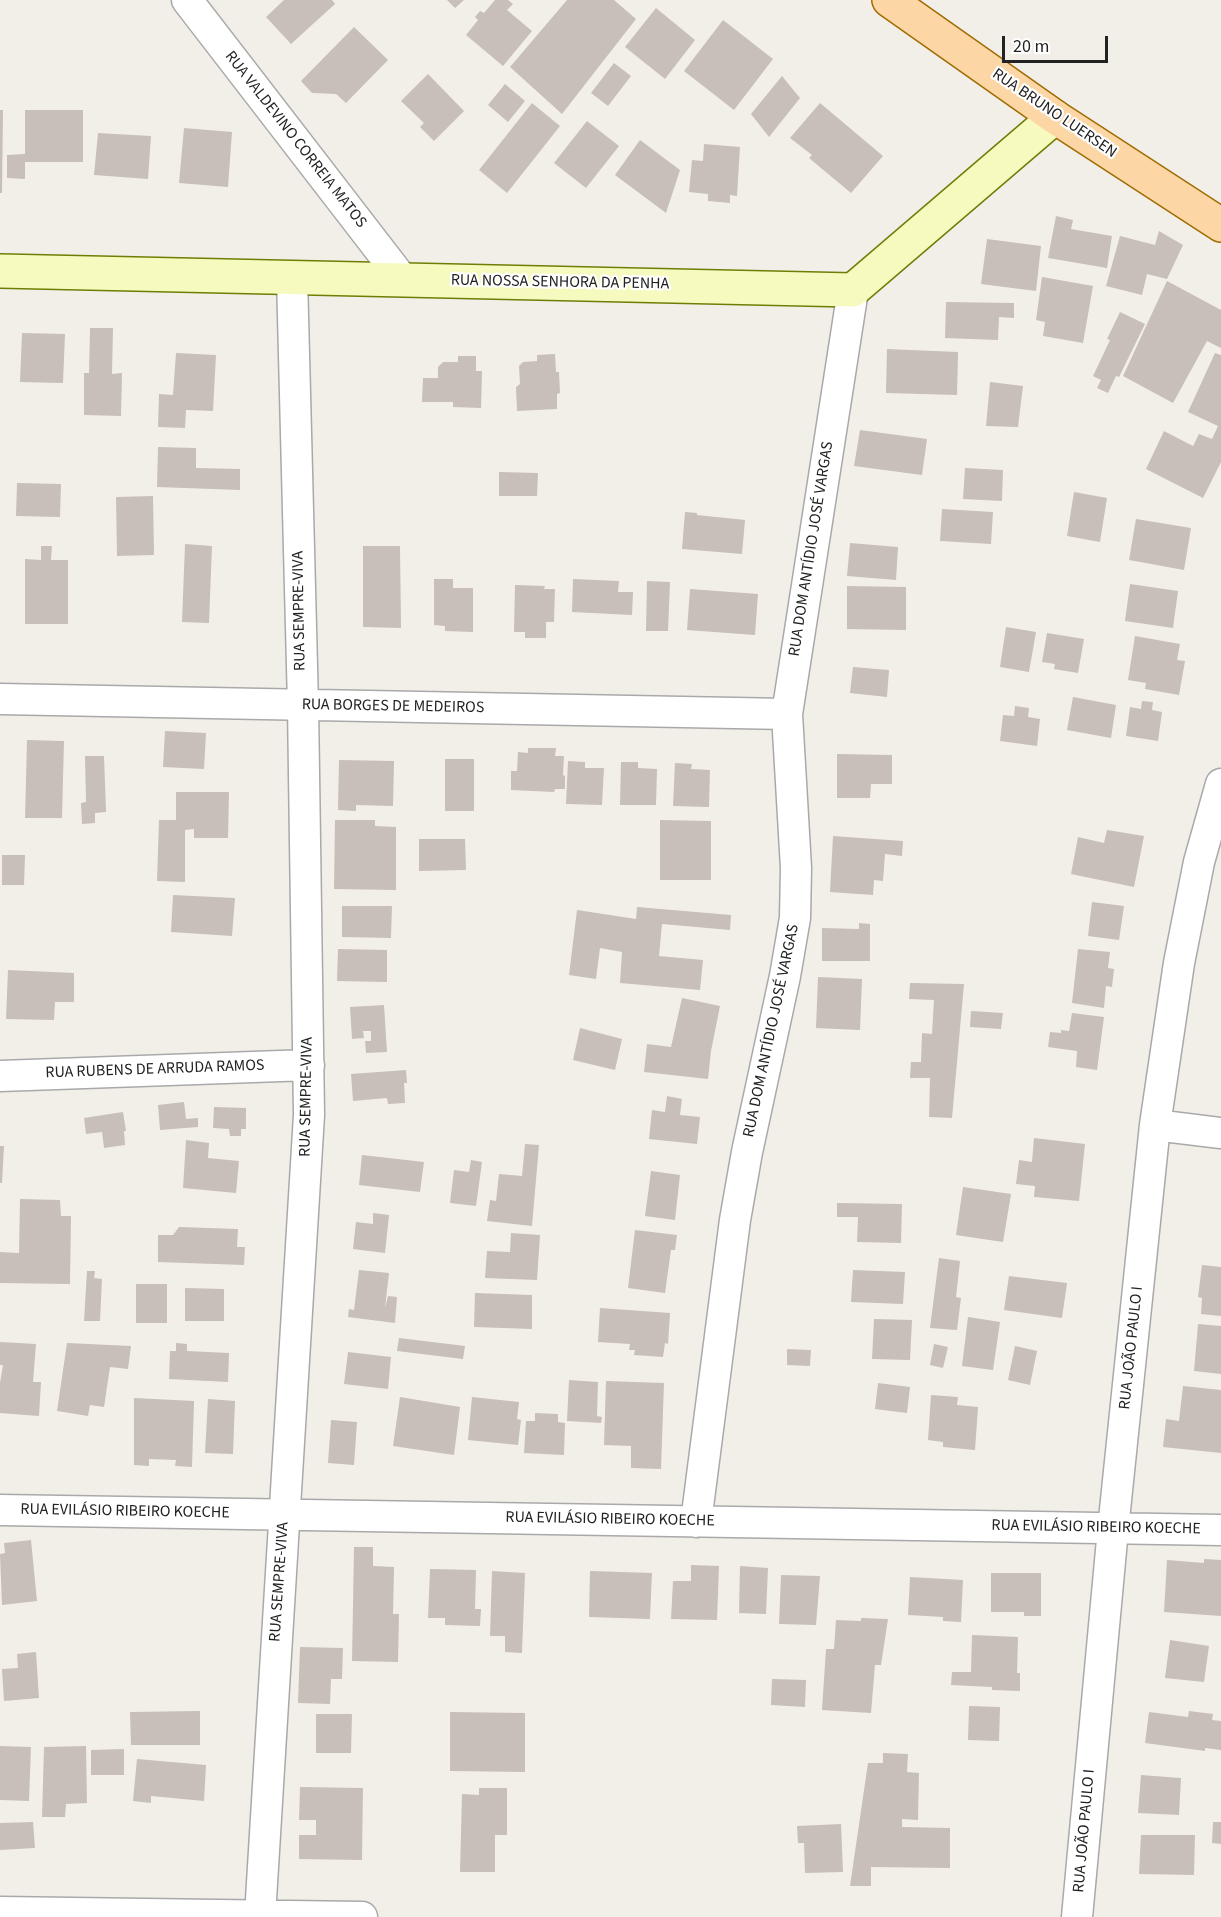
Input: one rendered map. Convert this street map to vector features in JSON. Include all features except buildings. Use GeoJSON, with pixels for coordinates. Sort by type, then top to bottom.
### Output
{"type":"FeatureCollection","features":[{"type":"Feature","properties":{"kind":"main road","name":"RUA BRUNO LUERSEN"},"geometry":{"type":"LineString","coordinates":[[889,0],[1055,117],[1221,225]]}},
{"type":"Feature","properties":{"kind":"street","name":"RUA VALDEVINO CORREIA MATOS"},"geometry":{"type":"LineString","coordinates":[[187,0],[403,280]]}},
{"type":"Feature","properties":{"kind":"street"},"geometry":{"type":"LineString","coordinates":[[853,290],[1055,117]]}},
{"type":"Feature","properties":{"kind":"street","name":"RUA NOSSA SENHORA DA PENHA"},"geometry":{"type":"LineString","coordinates":[[0,271],[853,290]]}},
{"type":"Feature","properties":{"kind":"street","name":"RUA SEMPRE-VIVA"},"geometry":{"type":"LineString","coordinates":[[260,1916],[309,1115],[303,705],[292,277]]}},
{"type":"Feature","properties":{"kind":"street","name":"RUA DOM ANTÍDIO JOSÉ VARGAS"},"geometry":{"type":"LineString","coordinates":[[696,1522],[735,1220],[795,918],[796,868],[787,714],[853,290]]}},
{"type":"Feature","properties":{"kind":"street","name":"RUA BORGES DE MEDEIROS"},"geometry":{"type":"LineString","coordinates":[[0,699],[787,714]]}},
{"type":"Feature","properties":{"kind":"street","name":"RUA JOÃO PAULO I"},"geometry":{"type":"LineString","coordinates":[[1077,1917],[1113,1528],[1155,1125],[1179,963],[1198,862],[1221,784]]}},
{"type":"Feature","properties":{"kind":"street","name":"RUA RUBENS DE ARRUDA RAMOS"},"geometry":{"type":"LineString","coordinates":[[0,1076],[309,1065]]}},
{"type":"Feature","properties":{"kind":"street"},"geometry":{"type":"LineString","coordinates":[[1155,1125],[1221,1133]]}},
{"type":"Feature","properties":{"kind":"street","name":"RUA EVILÁSIO RIBEIRO KOECHE"},"geometry":{"type":"LineString","coordinates":[[0,1510],[1221,1530]]}},
{"type":"Feature","properties":{"kind":"street"},"geometry":{"type":"LineString","coordinates":[[0,1912],[362,1917]]}}]}
